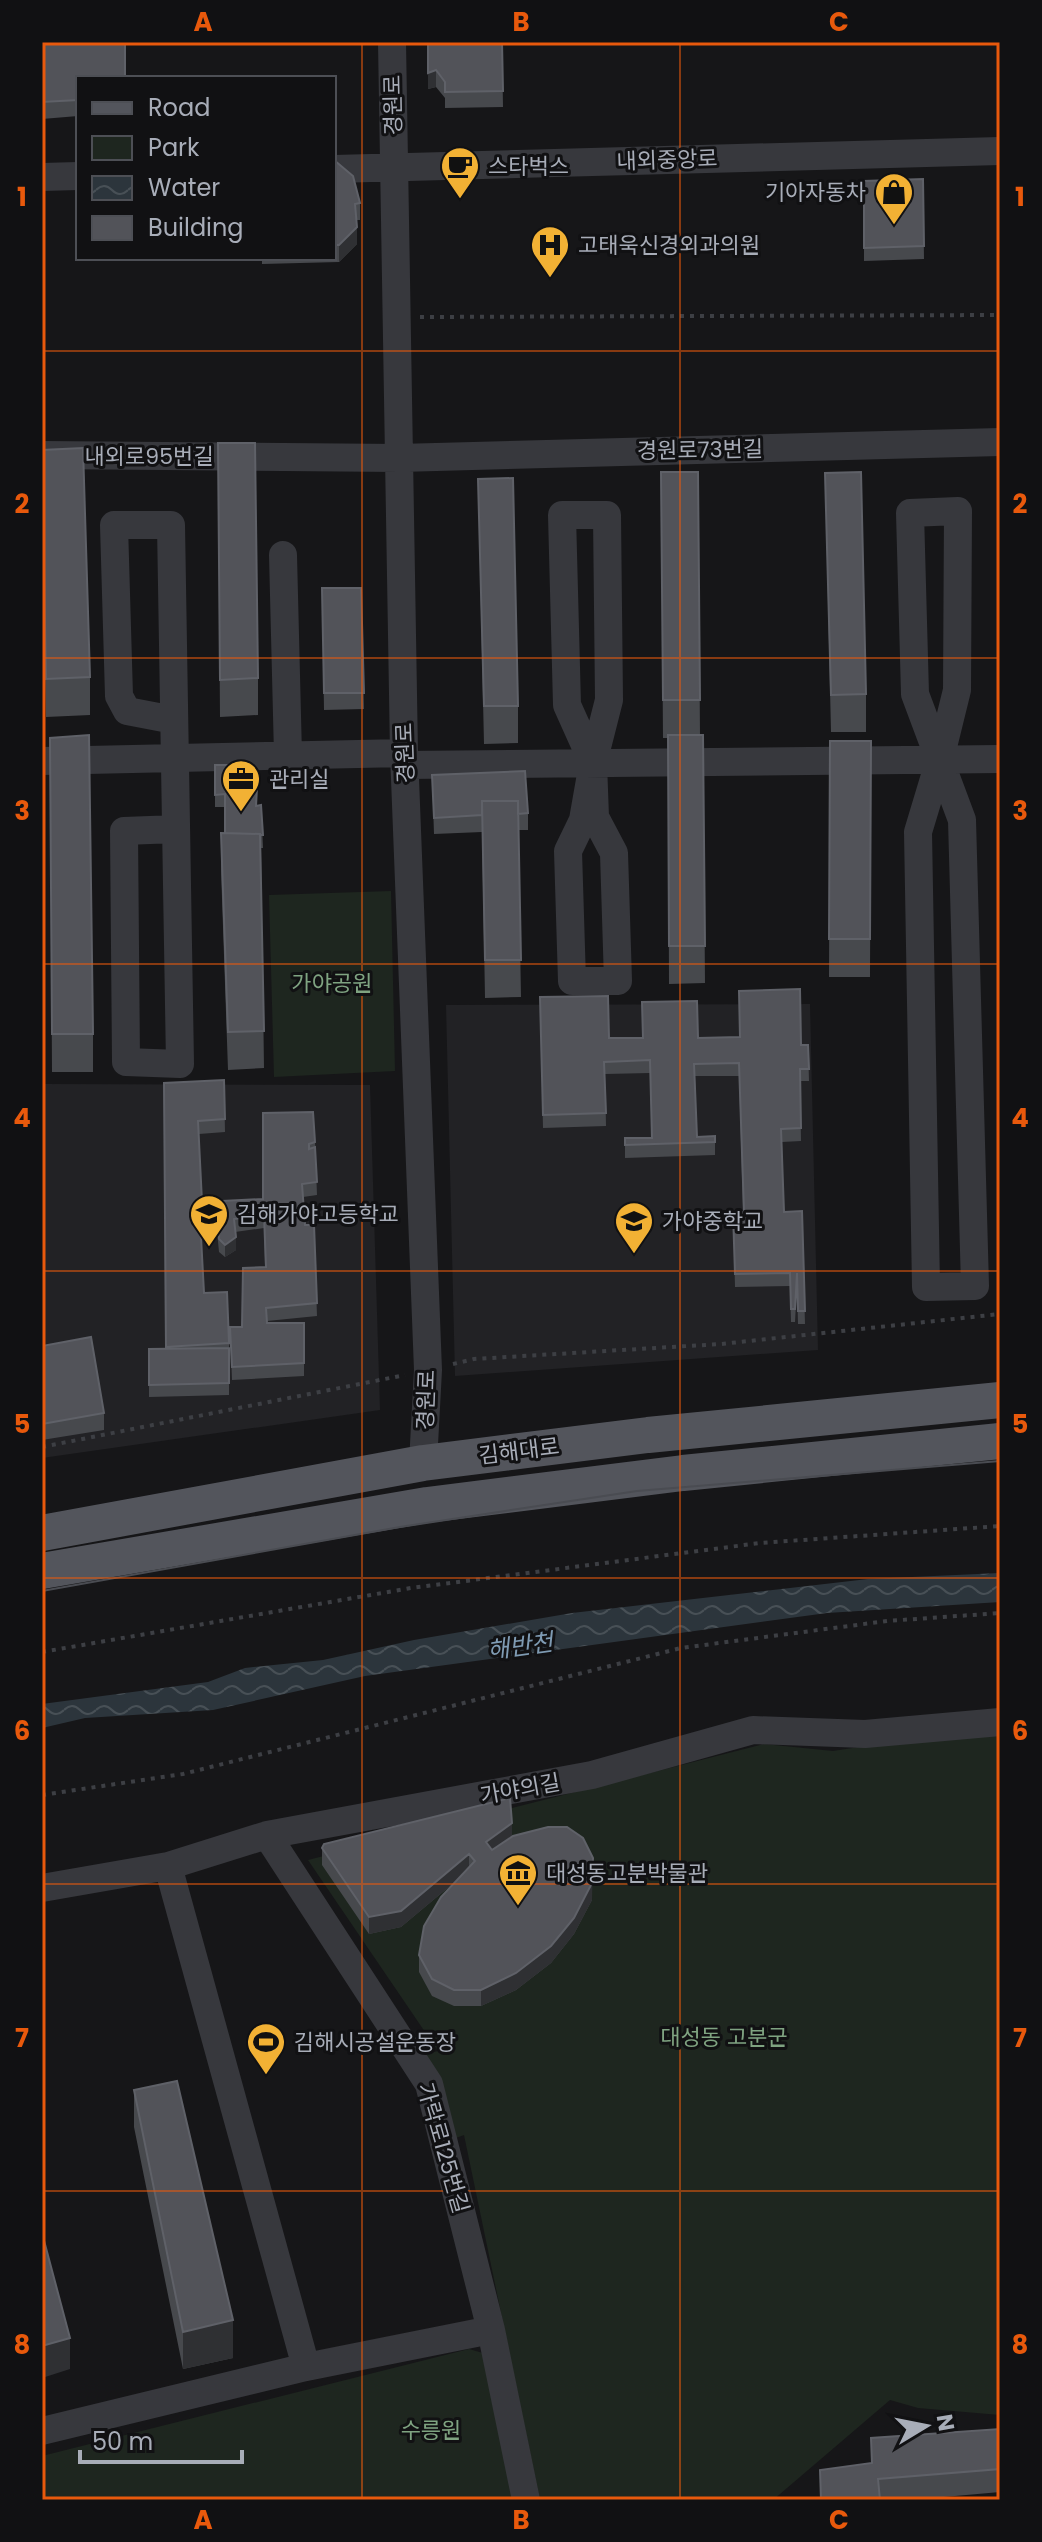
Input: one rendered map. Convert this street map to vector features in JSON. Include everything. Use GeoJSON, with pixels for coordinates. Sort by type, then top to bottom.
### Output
{"type":"FeatureCollection","features":[{"type":"Feature","properties":{"kind":"main road","name":"김해대로"},"geometry":{"type":"LineString","coordinates":[[42,1533],[423,1463],[648,1435],[1000,1400]]}},
{"type":"Feature","properties":{"kind":"main road","name":"김해대로"},"geometry":{"type":"LineString","coordinates":[[42,1571],[427,1505],[683,1473],[1000,1441]]}},
{"type":"Feature","properties":{"kind":"street","name":"경원로"},"geometry":{"type":"LineString","coordinates":[[392,42],[405,759],[428,1370],[423,1463]]}},
{"type":"Feature","properties":{"kind":"street","name":"내외중앙로"},"geometry":{"type":"LineString","coordinates":[[336,169],[1000,151]]}},
{"type":"Feature","properties":{"kind":"street"},"geometry":{"type":"LineString","coordinates":[[42,177],[76,176]]}},
{"type":"Feature","properties":{"kind":"street","name":"경원로73번길"},"geometry":{"type":"LineString","coordinates":[[399,458],[1000,442]]}},
{"type":"Feature","properties":{"kind":"street","name":"내외로95번길"},"geometry":{"type":"LineString","coordinates":[[42,455],[399,458]]}},
{"type":"Feature","properties":{"kind":"street"},"geometry":{"type":"LineString","coordinates":[[940,759],[918,832],[926,1287],[975,1286],[962,820],[940,759],[915,694],[910,513],[958,511],[957,690],[940,759]]}},
{"type":"Feature","properties":{"kind":"street"},"geometry":{"type":"LineString","coordinates":[[593,763],[583,820],[568,851],[572,981],[618,981],[614,853],[595,817],[593,763],[567,705],[562,515],[607,515],[609,700],[593,763]]}},
{"type":"Feature","properties":{"kind":"street"},"geometry":{"type":"LineString","coordinates":[[174,720],[127,711],[119,696],[114,525],[171,525],[180,1064],[126,1062],[124,831],[176,829]]}},
{"type":"Feature","properties":{"kind":"street"},"geometry":{"type":"LineString","coordinates":[[283,555],[288,755]]}},
{"type":"Feature","properties":{"kind":"street"},"geometry":{"type":"LineString","coordinates":[[42,761],[288,755],[593,763],[1000,759]]}},
{"type":"Feature","properties":{"kind":"street"},"geometry":{"type":"LineString","coordinates":[[921,997],[967,996]]}},
{"type":"Feature","properties":{"kind":"street"},"geometry":{"type":"LineString","coordinates":[[923,1104],[970,1102]]}},
{"type":"Feature","properties":{"kind":"street","name":"가야의길"},"geometry":{"type":"LineString","coordinates":[[42,1888],[168,1866],[267,1835],[592,1775],[753,1730],[865,1734],[1000,1722]]}},
{"type":"Feature","properties":{"kind":"street","name":"가락로125번길"},"geometry":{"type":"LineString","coordinates":[[267,1835],[429,2084],[491,2330],[526,2500]]}},
{"type":"Feature","properties":{"kind":"street"},"geometry":{"type":"LineString","coordinates":[[168,1866],[306,2367]]}},
{"type":"Feature","properties":{"kind":"street"},"geometry":{"type":"LineString","coordinates":[[42,2431],[306,2367],[491,2330]]}},
{"type":"Feature","properties":{"kind":"path"},"geometry":{"type":"LineString","coordinates":[[398,317],[1000,315]]}},
{"type":"Feature","properties":{"kind":"path"},"geometry":{"type":"LineString","coordinates":[[42,1447],[474,1359],[721,1344],[1000,1314]]}},
{"type":"Feature","properties":{"kind":"path"},"geometry":{"type":"LineString","coordinates":[[42,1652],[411,1588],[760,1543],[1000,1526]]}},
{"type":"Feature","properties":{"kind":"path"},"geometry":{"type":"LineString","coordinates":[[42,1795],[183,1774],[681,1648],[887,1621],[1000,1613]]}},
{"type":"Feature","properties":{"kind":"shaded area","name":"가야중학교"},"geometry":{"type":"Polygon","coordinates":[[[810,1004],[818,1350],[455,1376],[446,1005],[810,1004]]]}},
{"type":"Feature","properties":{"kind":"shaded area","name":"김해가야고등학교"},"geometry":{"type":"Polygon","coordinates":[[[42,1084],[370,1085],[380,1410],[42,1458],[42,1084]]]}},
{"type":"Feature","properties":{"kind":"green space","name":"가야공원"},"geometry":{"type":"Polygon","coordinates":[[[391,891],[395,1071],[274,1077],[269,895],[391,891]]]}},
{"type":"Feature","properties":{"kind":"green space","name":"대성동 고분군"},"geometry":{"type":"Polygon","coordinates":[[[979,1728],[1000,1732],[1000,2415],[918,2408],[890,2400],[773,2500],[540,2500],[464,2135],[453,2139],[422,2055],[438,2051],[308,1860],[764,1744],[833,1751],[979,1728]]]}},
{"type":"Feature","properties":{"kind":"green space","name":"수릉원"},"geometry":{"type":"Polygon","coordinates":[[[469,2349],[486,2354],[518,2500],[42,2500],[42,2456],[469,2349]]]}},
{"type":"Feature","properties":{"kind":"water","name":"해반천"},"geometry":{"type":"Polygon","coordinates":[[[1000,1573],[1000,1602],[827,1613],[365,1676],[213,1710],[85,1718],[42,1728],[42,1704],[208,1682],[245,1668],[323,1660],[414,1640],[572,1613],[868,1579],[1000,1573]]]}},
{"type":"Feature","properties":{"kind":"building"},"geometry":{"type":"Polygon","coordinates":[[[42,42],[125,42],[125,76],[76,76],[76,100],[42,102],[42,42]]]}},
{"type":"Feature","properties":{"kind":"building"},"geometry":{"type":"Polygon","coordinates":[[[428,42],[502,42],[503,91],[445,92],[445,82],[436,70],[428,73],[428,42]]]}},
{"type":"Feature","properties":{"kind":"building"},"geometry":{"type":"Polygon","coordinates":[[[336,162],[353,176],[360,203],[355,204],[357,227],[336,245],[336,162]]]}},
{"type":"Feature","properties":{"kind":"building","name":"기아자동차"},"geometry":{"type":"Polygon","coordinates":[[[923,179],[924,246],[864,248],[864,181],[923,179]]]}},
{"type":"Feature","properties":{"kind":"building"},"geometry":{"type":"Polygon","coordinates":[[[218,443],[255,443],[258,678],[220,680],[218,443]]]}},
{"type":"Feature","properties":{"kind":"building"},"geometry":{"type":"Polygon","coordinates":[[[83,448],[90,677],[46,679],[42,450],[83,448]]]}},
{"type":"Feature","properties":{"kind":"building"},"geometry":{"type":"Polygon","coordinates":[[[661,472],[698,472],[700,700],[663,700],[661,472]]]}},
{"type":"Feature","properties":{"kind":"building"},"geometry":{"type":"Polygon","coordinates":[[[861,472],[866,694],[831,695],[825,473],[861,472]]]}},
{"type":"Feature","properties":{"kind":"building"},"geometry":{"type":"Polygon","coordinates":[[[513,478],[518,706],[484,706],[478,479],[513,478]]]}},
{"type":"Feature","properties":{"kind":"building"},"geometry":{"type":"Polygon","coordinates":[[[322,588],[361,588],[364,693],[324,693],[322,588]]]}},
{"type":"Feature","properties":{"kind":"building"},"geometry":{"type":"Polygon","coordinates":[[[89,735],[93,1034],[52,1034],[50,738],[89,735]]]}},
{"type":"Feature","properties":{"kind":"building"},"geometry":{"type":"Polygon","coordinates":[[[668,735],[703,735],[705,946],[669,946],[668,735]]]}},
{"type":"Feature","properties":{"kind":"building"},"geometry":{"type":"Polygon","coordinates":[[[830,741],[871,741],[870,939],[829,939],[830,741]]]}},
{"type":"Feature","properties":{"kind":"building","name":"관리실"},"geometry":{"type":"Polygon","coordinates":[[[215,765],[247,765],[247,788],[257,788],[256,806],[261,805],[263,835],[225,833],[225,794],[215,795],[215,765]]]}},
{"type":"Feature","properties":{"kind":"building"},"geometry":{"type":"Polygon","coordinates":[[[525,771],[528,813],[518,814],[518,801],[482,801],[482,815],[434,818],[432,775],[525,771]]]}},
{"type":"Feature","properties":{"kind":"building"},"geometry":{"type":"Polygon","coordinates":[[[482,801],[518,801],[521,960],[485,960],[482,801]]]}},
{"type":"Feature","properties":{"kind":"building"},"geometry":{"type":"Polygon","coordinates":[[[221,833],[260,834],[264,1031],[228,1032],[221,833]]]}},
{"type":"Feature","properties":{"kind":"building"},"geometry":{"type":"Polygon","coordinates":[[[800,989],[801,1045],[808,1045],[809,1069],[800,1069],[801,1128],[781,1129],[784,1212],[802,1211],[805,1311],[798,1311],[797,1273],[795,1309],[791,1309],[790,1273],[735,1274],[733,1212],[744,1212],[739,1063],[694,1064],[697,1137],[715,1136],[715,1142],[625,1145],[625,1138],[652,1138],[650,1060],[604,1062],[606,1113],[543,1115],[540,997],[608,996],[609,1038],[643,1038],[642,1002],[697,1001],[698,1038],[740,1037],[739,991],[800,989]]]}},
{"type":"Feature","properties":{"kind":"building"},"geometry":{"type":"Polygon","coordinates":[[[224,1080],[225,1119],[198,1121],[202,1202],[263,1199],[263,1113],[313,1112],[315,1142],[309,1144],[309,1149],[315,1147],[317,1182],[302,1184],[305,1225],[314,1225],[317,1303],[266,1308],[267,1323],[304,1323],[304,1363],[232,1367],[230,1327],[242,1327],[243,1268],[266,1267],[264,1215],[234,1219],[236,1237],[225,1245],[219,1239],[217,1218],[200,1218],[204,1293],[227,1292],[229,1343],[166,1347],[164,1083],[224,1080]]]}},
{"type":"Feature","properties":{"kind":"building"},"geometry":{"type":"Polygon","coordinates":[[[91,1337],[104,1413],[42,1424],[42,1346],[91,1337]]]}},
{"type":"Feature","properties":{"kind":"building"},"geometry":{"type":"Polygon","coordinates":[[[229,1348],[229,1383],[149,1385],[149,1349],[229,1348]]]}},
{"type":"Feature","properties":{"kind":"building","name":"대성동고분박물관"},"geometry":{"type":"Polygon","coordinates":[[[510,1798],[512,1823],[486,1842],[492,1850],[513,1836],[548,1827],[567,1827],[583,1838],[593,1858],[592,1883],[574,1918],[551,1946],[516,1973],[481,1990],[454,1990],[432,1979],[419,1955],[424,1926],[441,1897],[475,1861],[469,1854],[401,1911],[369,1917],[322,1848],[324,1844],[510,1798]]]}},
{"type":"Feature","properties":{"kind":"building"},"geometry":{"type":"Polygon","coordinates":[[[177,2081],[233,2320],[183,2332],[134,2090],[177,2081]]]}},
{"type":"Feature","properties":{"kind":"building"},"geometry":{"type":"Polygon","coordinates":[[[42,2233],[70,2338],[42,2346],[42,2233]]]}},
{"type":"Feature","properties":{"kind":"building"},"geometry":{"type":"Polygon","coordinates":[[[1000,2429],[1000,2469],[878,2479],[880,2500],[821,2500],[820,2470],[872,2463],[871,2438],[1000,2429]]]}},
{"type":"Feature","properties":{"kind":"tram line"},"geometry":{"type":"LineString","coordinates":[[42,1591],[400,1527],[637,1491],[1000,1461]]}},
{"type":"Feature","properties":{"kind":"place","name":"스타벅스"},"geometry":{"type":"Point","coordinates":[460,200]}},
{"type":"Feature","properties":{"kind":"place","name":"기아자동차"},"geometry":{"type":"Point","coordinates":[894,226]}},
{"type":"Feature","properties":{"kind":"place","name":"고태욱신경외과의원"},"geometry":{"type":"Point","coordinates":[550,279]}},
{"type":"Feature","properties":{"kind":"place","name":"관리실"},"geometry":{"type":"Point","coordinates":[241,813]}},
{"type":"Feature","properties":{"kind":"place","name":"김해가야고등학교"},"geometry":{"type":"Point","coordinates":[209,1248]}},
{"type":"Feature","properties":{"kind":"place","name":"가야중학교"},"geometry":{"type":"Point","coordinates":[634,1255]}},
{"type":"Feature","properties":{"kind":"place","name":"대성동고분박물관"},"geometry":{"type":"Point","coordinates":[518,1907]}},
{"type":"Feature","properties":{"kind":"place","name":"김해시공설운동장"},"geometry":{"type":"Point","coordinates":[266,2076]}}]}
